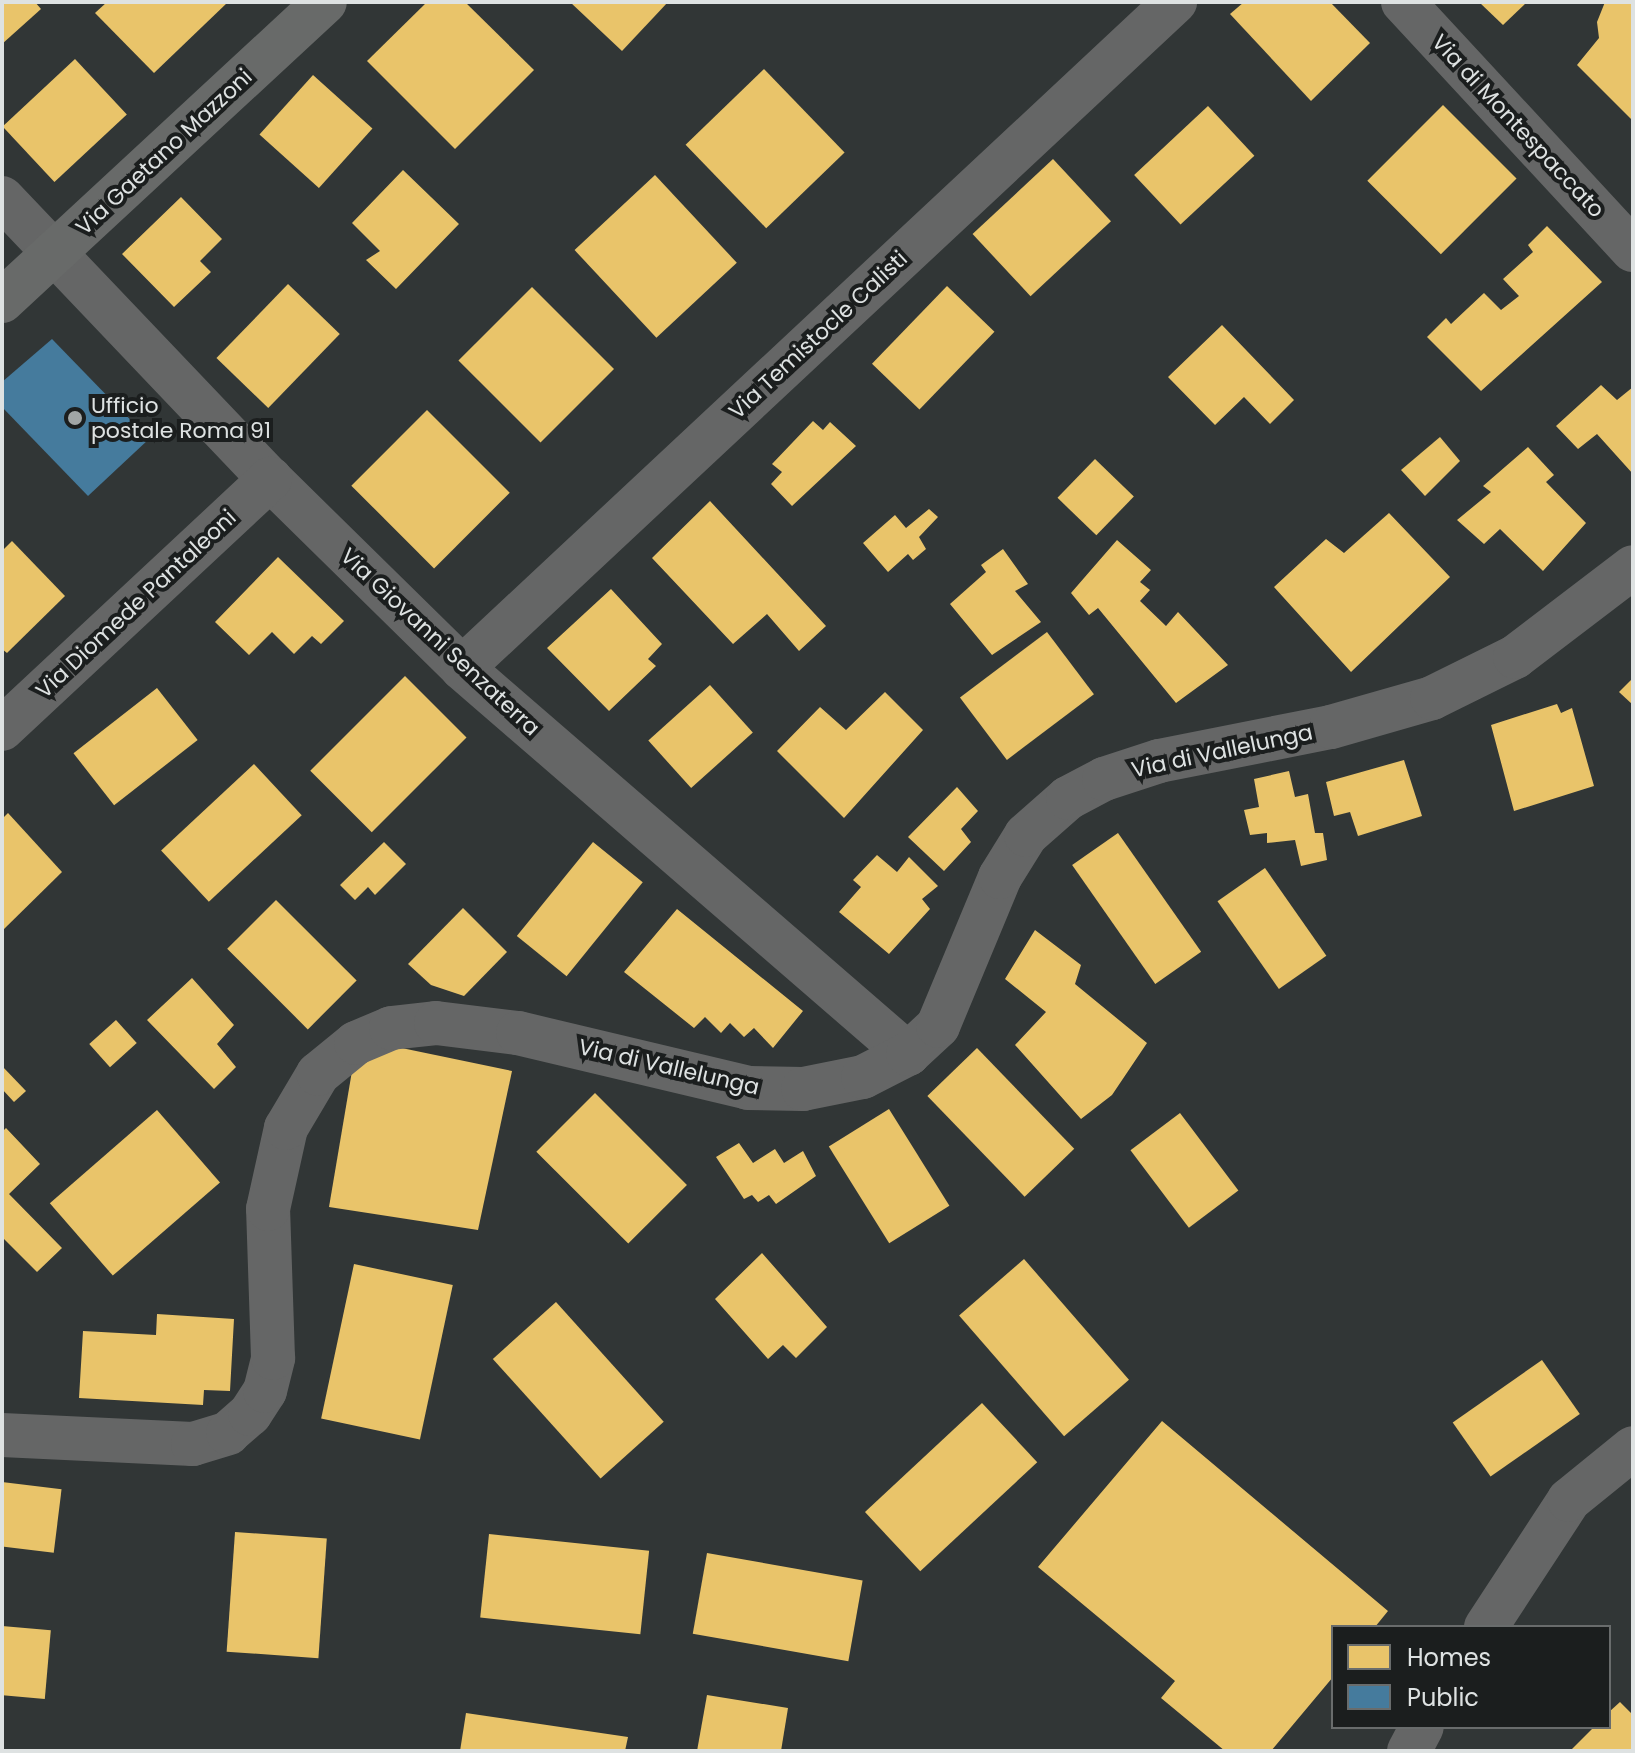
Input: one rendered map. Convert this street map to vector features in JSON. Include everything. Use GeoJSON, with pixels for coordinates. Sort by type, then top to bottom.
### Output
{"type":"FeatureCollection","features":[{"type":"Feature","properties":{"kind":"street","name":"Via Gaetano Mazzoni"},"geometry":{"type":"LineString","coordinates":[[2,301],[325,2]]}},
{"type":"Feature","properties":{"kind":"street","name":"Via Temistocle Calisti"},"geometry":{"type":"LineString","coordinates":[[462,668],[1175,2]]}},
{"type":"Feature","properties":{"kind":"street","name":"Via di Montespaccato"},"geometry":{"type":"LineString","coordinates":[[1403,2],[1633,250]]}},
{"type":"Feature","properties":{"kind":"street","name":"Via Giovanni Senzaterra"},"geometry":{"type":"LineString","coordinates":[[2,198],[270,479],[462,668],[908,1054]]}},
{"type":"Feature","properties":{"kind":"street","name":"Via Diomede Pantaleoni"},"geometry":{"type":"LineString","coordinates":[[2,729],[270,479]]}},
{"type":"Feature","properties":{"kind":"street","name":"Via di Vallelunga"},"geometry":{"type":"LineString","coordinates":[[2,1435],[193,1444],[228,1433],[245,1420],[265,1391],[273,1358],[268,1209],[286,1128],[318,1074],[340,1052],[371,1035],[415,1024],[479,1027],[770,1090],[842,1084],[908,1054],[945,1014],[1000,877],[1026,835],[1053,808],[1104,779],[1159,761],[1331,727],[1432,698],[1515,657],[1633,567]]}},
{"type":"Feature","properties":{"kind":"street"},"geometry":{"type":"LineString","coordinates":[[1487,1625],[1569,1500],[1633,1448]]}},
{"type":"Feature","properties":{"kind":"street"},"geometry":{"type":"LineString","coordinates":[[1409,1751],[1421,1729]]}},
{"type":"Feature","properties":{"kind":"building: Homes"},"geometry":{"type":"Polygon","coordinates":[[[2,2],[35,2],[41,9],[2,44],[2,2]]]}},
{"type":"Feature","properties":{"kind":"building: Homes"},"geometry":{"type":"Polygon","coordinates":[[[107,2],[228,2],[154,73],[95,13],[107,2]]]}},
{"type":"Feature","properties":{"kind":"building: Homes"},"geometry":{"type":"Polygon","coordinates":[[[427,2],[465,2],[534,70],[455,149],[367,61],[427,2]]]}},
{"type":"Feature","properties":{"kind":"building: Homes"},"geometry":{"type":"Polygon","coordinates":[[[570,2],[668,2],[622,51],[570,2]]]}},
{"type":"Feature","properties":{"kind":"building: Homes"},"geometry":{"type":"Polygon","coordinates":[[[1244,2],[1330,2],[1370,43],[1311,101],[1230,14],[1244,2]]]}},
{"type":"Feature","properties":{"kind":"building: Homes"},"geometry":{"type":"Polygon","coordinates":[[[1479,2],[1527,2],[1503,25],[1479,2]]]}},
{"type":"Feature","properties":{"kind":"building: Homes"},"geometry":{"type":"Polygon","coordinates":[[[1605,2],[1633,2],[1633,121],[1577,65],[1599,38],[1597,22],[1605,2]]]}},
{"type":"Feature","properties":{"kind":"building: Homes"},"geometry":{"type":"Polygon","coordinates":[[[75,59],[127,115],[54,182],[3,127],[75,59]]]}},
{"type":"Feature","properties":{"kind":"building: Homes"},"geometry":{"type":"Polygon","coordinates":[[[764,69],[845,152],[766,228],[686,145],[764,69]]]}},
{"type":"Feature","properties":{"kind":"building: Homes"},"geometry":{"type":"Polygon","coordinates":[[[313,75],[372,129],[319,188],[259,134],[313,75]]]}},
{"type":"Feature","properties":{"kind":"building: Homes"},"geometry":{"type":"Polygon","coordinates":[[[1443,105],[1517,179],[1441,254],[1367,181],[1443,105]]]}},
{"type":"Feature","properties":{"kind":"building: Homes"},"geometry":{"type":"Polygon","coordinates":[[[1208,106],[1254,156],[1181,225],[1134,175],[1208,106]]]}},
{"type":"Feature","properties":{"kind":"building: Homes"},"geometry":{"type":"Polygon","coordinates":[[[1053,159],[1111,221],[1031,296],[973,234],[1053,159]]]}},
{"type":"Feature","properties":{"kind":"building: Homes"},"geometry":{"type":"Polygon","coordinates":[[[403,170],[459,224],[396,289],[366,260],[380,251],[352,223],[403,170]]]}},
{"type":"Feature","properties":{"kind":"building: Homes"},"geometry":{"type":"Polygon","coordinates":[[[655,175],[737,263],[656,338],[575,250],[655,175]]]}},
{"type":"Feature","properties":{"kind":"building: Homes"},"geometry":{"type":"Polygon","coordinates":[[[181,197],[222,239],[200,261],[211,272],[174,307],[122,254],[181,197]]]}},
{"type":"Feature","properties":{"kind":"building: Homes"},"geometry":{"type":"Polygon","coordinates":[[[1547,226],[1602,282],[1481,391],[1427,337],[1446,318],[1451,324],[1484,293],[1501,310],[1519,296],[1503,279],[1533,252],[1528,245],[1547,226]]]}},
{"type":"Feature","properties":{"kind":"building: Homes"},"geometry":{"type":"Polygon","coordinates":[[[288,284],[340,334],[268,408],[216,358],[288,284]]]}},
{"type":"Feature","properties":{"kind":"building: Homes"},"geometry":{"type":"Polygon","coordinates":[[[947,286],[994,332],[919,410],[872,364],[947,286]]]}},
{"type":"Feature","properties":{"kind":"building: Homes"},"geometry":{"type":"Polygon","coordinates":[[[532,287],[614,369],[540,443],[458,361],[532,287]]]}},
{"type":"Feature","properties":{"kind":"building: Homes"},"geometry":{"type":"Polygon","coordinates":[[[1222,325],[1294,400],[1270,424],[1244,397],[1215,425],[1168,377],[1222,325]]]}},
{"type":"Feature","properties":{"kind":"building: Homes"},"geometry":{"type":"Polygon","coordinates":[[[1601,385],[1617,400],[1633,387],[1633,474],[1597,434],[1578,449],[1556,426],[1601,385]]]}},
{"type":"Feature","properties":{"kind":"building: Homes"},"geometry":{"type":"Polygon","coordinates":[[[427,410],[510,493],[434,568],[351,486],[427,410]]]}},
{"type":"Feature","properties":{"kind":"building: Homes"},"geometry":{"type":"Polygon","coordinates":[[[813,421],[823,430],[830,422],[856,446],[792,506],[771,484],[782,472],[772,464],[813,421]]]}},
{"type":"Feature","properties":{"kind":"building: Homes"},"geometry":{"type":"Polygon","coordinates":[[[1440,437],[1460,461],[1425,496],[1401,470],[1440,437]]]}},
{"type":"Feature","properties":{"kind":"building: Homes"},"geometry":{"type":"Polygon","coordinates":[[[1528,447],[1554,475],[1546,482],[1586,523],[1543,571],[1500,529],[1484,544],[1457,520],[1491,492],[1483,486],[1528,447]]]}},
{"type":"Feature","properties":{"kind":"building: Homes"},"geometry":{"type":"Polygon","coordinates":[[[1095,459],[1134,497],[1096,535],[1057,498],[1095,459]]]}},
{"type":"Feature","properties":{"kind":"building: Homes"},"geometry":{"type":"Polygon","coordinates":[[[710,501],[826,626],[799,651],[767,614],[733,644],[652,558],[710,501]]]}},
{"type":"Feature","properties":{"kind":"building: Homes"},"geometry":{"type":"Polygon","coordinates":[[[929,509],[938,517],[919,537],[926,549],[913,560],[908,554],[888,572],[863,543],[895,515],[906,528],[929,509]]]}},
{"type":"Feature","properties":{"kind":"building: Homes"},"geometry":{"type":"Polygon","coordinates":[[[1389,513],[1450,577],[1351,672],[1274,587],[1326,539],[1344,553],[1389,513]]]}},
{"type":"Feature","properties":{"kind":"building: Homes"},"geometry":{"type":"Polygon","coordinates":[[[1117,540],[1151,570],[1140,582],[1150,590],[1140,601],[1166,626],[1178,612],[1228,665],[1176,703],[1098,608],[1089,615],[1071,593],[1117,540]]]}},
{"type":"Feature","properties":{"kind":"building: Homes"},"geometry":{"type":"Polygon","coordinates":[[[12,541],[65,596],[7,653],[2,649],[2,551],[12,541]]]}},
{"type":"Feature","properties":{"kind":"building: Homes"},"geometry":{"type":"Polygon","coordinates":[[[1003,549],[1028,584],[1015,591],[1041,622],[992,655],[950,604],[986,572],[981,565],[1003,549]]]}},
{"type":"Feature","properties":{"kind":"building: Homes"},"geometry":{"type":"Polygon","coordinates":[[[278,557],[344,621],[321,644],[312,636],[294,654],[272,632],[249,655],[215,622],[278,557]]]}},
{"type":"Feature","properties":{"kind":"building: Homes"},"geometry":{"type":"Polygon","coordinates":[[[611,589],[662,644],[648,659],[656,666],[609,711],[547,648],[611,589]]]}},
{"type":"Feature","properties":{"kind":"building: Homes"},"geometry":{"type":"Polygon","coordinates":[[[1047,632],[1094,694],[1007,760],[960,698],[1047,632]]]}},
{"type":"Feature","properties":{"kind":"building: Homes"},"geometry":{"type":"Polygon","coordinates":[[[405,676],[467,738],[372,832],[310,771],[405,676]]]}},
{"type":"Feature","properties":{"kind":"building: Homes"},"geometry":{"type":"Polygon","coordinates":[[[1633,678],[1633,705],[1619,692],[1633,678]]]}},
{"type":"Feature","properties":{"kind":"building: Homes"},"geometry":{"type":"Polygon","coordinates":[[[710,685],[753,733],[691,788],[648,741],[710,685]]]}},
{"type":"Feature","properties":{"kind":"building: Homes"},"geometry":{"type":"Polygon","coordinates":[[[157,688],[198,740],[114,805],[73,753],[157,688]]]}},
{"type":"Feature","properties":{"kind":"building: Homes"},"geometry":{"type":"Polygon","coordinates":[[[885,692],[923,730],[844,818],[777,751],[820,707],[846,730],[885,692]]]}},
{"type":"Feature","properties":{"kind":"building: Homes"},"geometry":{"type":"Polygon","coordinates":[[[1557,704],[1561,713],[1572,708],[1594,786],[1514,811],[1491,725],[1557,704]]]}},
{"type":"Feature","properties":{"kind":"building: Homes"},"geometry":{"type":"Polygon","coordinates":[[[1404,760],[1422,816],[1358,836],[1350,812],[1334,816],[1326,782],[1404,760]]]}},
{"type":"Feature","properties":{"kind":"building: Homes"},"geometry":{"type":"Polygon","coordinates":[[[254,764],[302,815],[209,902],[161,851],[254,764]]]}},
{"type":"Feature","properties":{"kind":"building: Homes"},"geometry":{"type":"Polygon","coordinates":[[[1289,771],[1295,797],[1308,794],[1315,833],[1323,833],[1327,860],[1301,866],[1295,840],[1267,843],[1267,833],[1250,835],[1244,810],[1259,807],[1254,779],[1289,771]]]}},
{"type":"Feature","properties":{"kind":"building: Homes"},"geometry":{"type":"Polygon","coordinates":[[[957,787],[978,811],[961,829],[971,842],[944,871],[908,837],[957,787]]]}},
{"type":"Feature","properties":{"kind":"building: Homes"},"geometry":{"type":"Polygon","coordinates":[[[8,813],[62,872],[2,931],[2,819],[8,813]]]}},
{"type":"Feature","properties":{"kind":"building: Homes"},"geometry":{"type":"Polygon","coordinates":[[[1118,833],[1201,952],[1155,984],[1072,865],[1118,833]]]}},
{"type":"Feature","properties":{"kind":"building: Homes"},"geometry":{"type":"Polygon","coordinates":[[[384,842],[406,864],[375,895],[368,887],[355,900],[340,885],[384,842]]]}},
{"type":"Feature","properties":{"kind":"building: Homes"},"geometry":{"type":"Polygon","coordinates":[[[593,842],[643,882],[567,976],[517,936],[593,842]]]}},
{"type":"Feature","properties":{"kind":"building: Homes"},"geometry":{"type":"Polygon","coordinates":[[[877,855],[897,872],[909,857],[938,886],[922,899],[930,909],[889,954],[839,912],[861,887],[853,880],[877,855]]]}},
{"type":"Feature","properties":{"kind":"building: Homes"},"geometry":{"type":"Polygon","coordinates":[[[1265,868],[1326,956],[1279,989],[1217,901],[1265,868]]]}},
{"type":"Feature","properties":{"kind":"building: Homes"},"geometry":{"type":"Polygon","coordinates":[[[276,900],[357,981],[308,1029],[227,949],[276,900]]]}},
{"type":"Feature","properties":{"kind":"building: Homes"},"geometry":{"type":"Polygon","coordinates":[[[463,908],[507,952],[464,996],[431,985],[408,964],[463,908]]]}},
{"type":"Feature","properties":{"kind":"building: Homes"},"geometry":{"type":"Polygon","coordinates":[[[677,909],[803,1011],[773,1048],[754,1028],[744,1037],[730,1023],[721,1033],[705,1017],[694,1028],[624,972],[677,909]]]}},
{"type":"Feature","properties":{"kind":"building: Homes"},"geometry":{"type":"Polygon","coordinates":[[[1035,930],[1081,965],[1075,984],[1147,1043],[1112,1095],[1081,1119],[1015,1045],[1046,1012],[1005,979],[1035,930]]]}},
{"type":"Feature","properties":{"kind":"building: Homes"},"geometry":{"type":"Polygon","coordinates":[[[192,978],[234,1025],[217,1044],[236,1067],[214,1089],[147,1020],[192,978]]]}},
{"type":"Feature","properties":{"kind":"building: Homes"},"geometry":{"type":"Polygon","coordinates":[[[116,1020],[137,1043],[110,1067],[89,1044],[116,1020]]]}},
{"type":"Feature","properties":{"kind":"building: Homes"},"geometry":{"type":"Polygon","coordinates":[[[392,1046],[512,1071],[478,1230],[329,1207],[352,1071],[392,1046]]]}},
{"type":"Feature","properties":{"kind":"building: Homes"},"geometry":{"type":"Polygon","coordinates":[[[977,1048],[1074,1149],[1025,1197],[927,1096],[977,1048]]]}},
{"type":"Feature","properties":{"kind":"building: Homes"},"geometry":{"type":"Polygon","coordinates":[[[2,1066],[26,1091],[14,1102],[2,1089],[2,1066]]]}},
{"type":"Feature","properties":{"kind":"building: Homes"},"geometry":{"type":"Polygon","coordinates":[[[595,1093],[687,1185],[628,1244],[536,1152],[595,1093]]]}},
{"type":"Feature","properties":{"kind":"building: Homes"},"geometry":{"type":"Polygon","coordinates":[[[889,1109],[949,1206],[889,1243],[829,1147],[889,1109]]]}},
{"type":"Feature","properties":{"kind":"building: Homes"},"geometry":{"type":"Polygon","coordinates":[[[157,1110],[220,1182],[113,1276],[50,1203],[157,1110]]]}},
{"type":"Feature","properties":{"kind":"building: Homes"},"geometry":{"type":"Polygon","coordinates":[[[1180,1113],[1238,1190],[1189,1228],[1130,1150],[1180,1113]]]}},
{"type":"Feature","properties":{"kind":"building: Homes"},"geometry":{"type":"Polygon","coordinates":[[[6,1128],[40,1164],[9,1194],[62,1248],[37,1272],[2,1237],[2,1132],[6,1128]]]}},
{"type":"Feature","properties":{"kind":"building: Homes"},"geometry":{"type":"Polygon","coordinates":[[[739,1143],[753,1163],[775,1149],[784,1163],[803,1151],[816,1176],[776,1204],[769,1195],[758,1202],[752,1195],[744,1199],[716,1157],[739,1143]]]}},
{"type":"Feature","properties":{"kind":"building: Homes"},"geometry":{"type":"Polygon","coordinates":[[[762,1253],[827,1327],[796,1358],[783,1345],[768,1359],[715,1299],[762,1253]]]}},
{"type":"Feature","properties":{"kind":"building: Homes"},"geometry":{"type":"Polygon","coordinates":[[[1024,1259],[1129,1380],[1064,1436],[959,1315],[1024,1259]]]}},
{"type":"Feature","properties":{"kind":"building: Homes"},"geometry":{"type":"Polygon","coordinates":[[[354,1264],[453,1285],[420,1440],[321,1419],[354,1264]]]}},
{"type":"Feature","properties":{"kind":"building: Homes"},"geometry":{"type":"Polygon","coordinates":[[[556,1302],[664,1422],[601,1479],[493,1359],[556,1302]]]}},
{"type":"Feature","properties":{"kind":"building: Homes"},"geometry":{"type":"Polygon","coordinates":[[[157,1314],[234,1319],[230,1391],[204,1390],[203,1405],[79,1398],[83,1331],[156,1335],[157,1314]]]}},
{"type":"Feature","properties":{"kind":"building: Homes"},"geometry":{"type":"Polygon","coordinates":[[[1542,1360],[1580,1414],[1491,1477],[1453,1423],[1542,1360]]]}},
{"type":"Feature","properties":{"kind":"building: Homes"},"geometry":{"type":"Polygon","coordinates":[[[982,1403],[1037,1462],[920,1571],[865,1512],[982,1403]]]}},
{"type":"Feature","properties":{"kind":"building: Homes"},"geometry":{"type":"Polygon","coordinates":[[[1162,1421],[1388,1611],[1377,1625],[1331,1625],[1331,1679],[1271,1751],[1225,1751],[1161,1698],[1175,1681],[1038,1567],[1162,1421]]]}},
{"type":"Feature","properties":{"kind":"building: Homes"},"geometry":{"type":"Polygon","coordinates":[[[2,1482],[62,1489],[54,1553],[2,1546],[2,1482]]]}},
{"type":"Feature","properties":{"kind":"building: Homes"},"geometry":{"type":"Polygon","coordinates":[[[235,1532],[327,1538],[318,1658],[227,1652],[235,1532]]]}},
{"type":"Feature","properties":{"kind":"building: Homes"},"geometry":{"type":"Polygon","coordinates":[[[489,1534],[649,1551],[640,1634],[480,1618],[489,1534]]]}},
{"type":"Feature","properties":{"kind":"building: Homes"},"geometry":{"type":"Polygon","coordinates":[[[707,1553],[863,1580],[848,1661],[693,1634],[707,1553]]]}},
{"type":"Feature","properties":{"kind":"building: Homes"},"geometry":{"type":"Polygon","coordinates":[[[2,1626],[51,1630],[45,1699],[2,1695],[2,1626]]]}},
{"type":"Feature","properties":{"kind":"building: Homes"},"geometry":{"type":"Polygon","coordinates":[[[707,1695],[788,1708],[781,1751],[697,1751],[707,1695]]]}},
{"type":"Feature","properties":{"kind":"building: Homes"},"geometry":{"type":"Polygon","coordinates":[[[1620,1702],[1633,1715],[1633,1751],[1570,1751],[1592,1729],[1611,1729],[1611,1710],[1620,1702]]]}},
{"type":"Feature","properties":{"kind":"building: Homes"},"geometry":{"type":"Polygon","coordinates":[[[466,1713],[628,1737],[625,1751],[460,1751],[466,1713]]]}},
{"type":"Feature","properties":{"kind":"building: Public"},"geometry":{"type":"Polygon","coordinates":[[[52,339],[149,439],[88,496],[2,407],[2,382],[52,339]]]}},
{"type":"Feature","properties":{"kind":"place","name":"Ufficio postale Roma 91"},"geometry":{"type":"Point","coordinates":[75,418]}}]}
